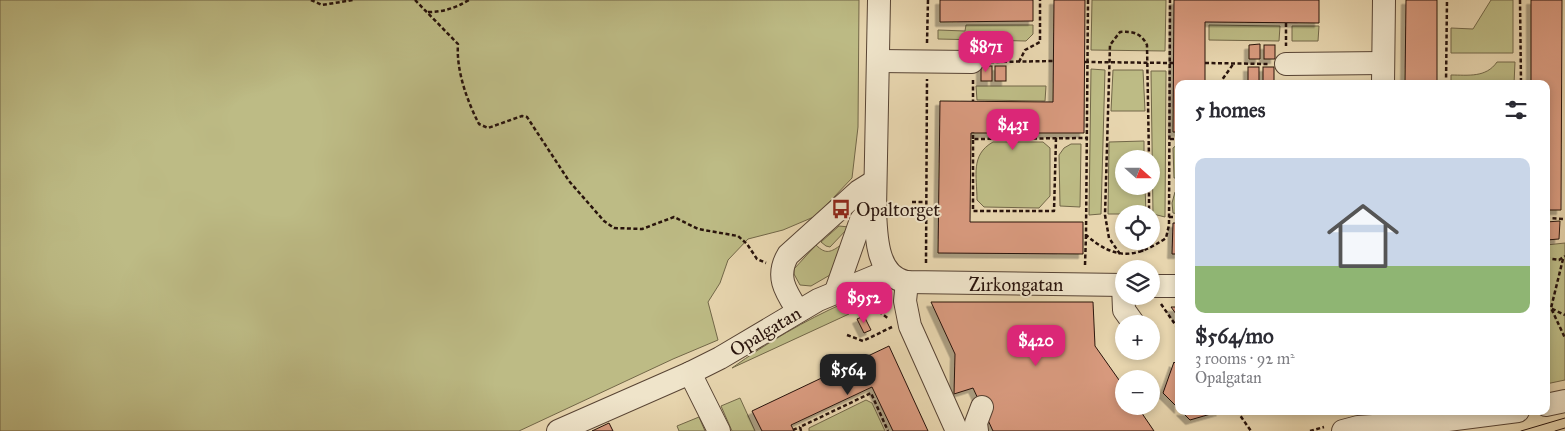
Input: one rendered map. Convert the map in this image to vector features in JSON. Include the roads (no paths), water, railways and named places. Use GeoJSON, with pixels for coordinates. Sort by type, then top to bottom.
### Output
{"type":"FeatureCollection","features":[{"type":"Feature","properties":{"kind":"street"},"geometry":{"type":"LineString","coordinates":[[879,0],[875,181],[877,237],[881,258],[888,271],[894,278],[907,282],[905,301],[910,326],[957,431]]}},
{"type":"Feature","properties":{"kind":"street"},"geometry":{"type":"LineString","coordinates":[[1286,64],[1383,73],[1384,0]]}},
{"type":"Feature","properties":{"kind":"street"},"geometry":{"type":"LineString","coordinates":[[879,61],[972,62]]}},
{"type":"Feature","properties":{"kind":"street"},"geometry":{"type":"LineString","coordinates":[[798,311],[782,284],[783,264],[788,255],[859,192],[875,181]]}},
{"type":"Feature","properties":{"kind":"street"},"geometry":{"type":"LineString","coordinates":[[836,291],[861,220],[867,213],[875,209]]}},
{"type":"Feature","properties":{"kind":"street","name":"Opalgatan"},"geometry":{"type":"LineString","coordinates":[[558,431],[690,373],[720,358],[798,311],[836,291],[888,271]]}},
{"type":"Feature","properties":{"kind":"street","name":"Zirkongatan"},"geometry":{"type":"LineString","coordinates":[[907,282],[1115,286]]}},
{"type":"Feature","properties":{"kind":"street"},"geometry":{"type":"LineString","coordinates":[[1160,290],[1175,287]]}},
{"type":"Feature","properties":{"kind":"street"},"geometry":{"type":"LineString","coordinates":[[690,373],[718,431]]}},
{"type":"Feature","properties":{"kind":"street"},"geometry":{"type":"LineString","coordinates":[[1550,404],[1565,401]]}},
{"type":"Feature","properties":{"kind":"street"},"geometry":{"type":"LineString","coordinates":[[977,431],[976,422],[982,407]]}},
{"type":"Feature","properties":{"kind":"street"},"geometry":{"type":"LineString","coordinates":[[1343,431],[1381,418],[1442,421],[1488,415]]}},
{"type":"Feature","properties":{"kind":"tram line"},"geometry":{"type":"LineString","coordinates":[[1521,431],[1565,418]]}},
{"type":"Feature","properties":{"kind":"tram line"},"geometry":{"type":"LineString","coordinates":[[1555,431],[1565,428]]}},
{"type":"Feature","properties":{"kind":"place","name":"Opaltorget"},"geometry":{"type":"Point","coordinates":[841,209]}}]}
